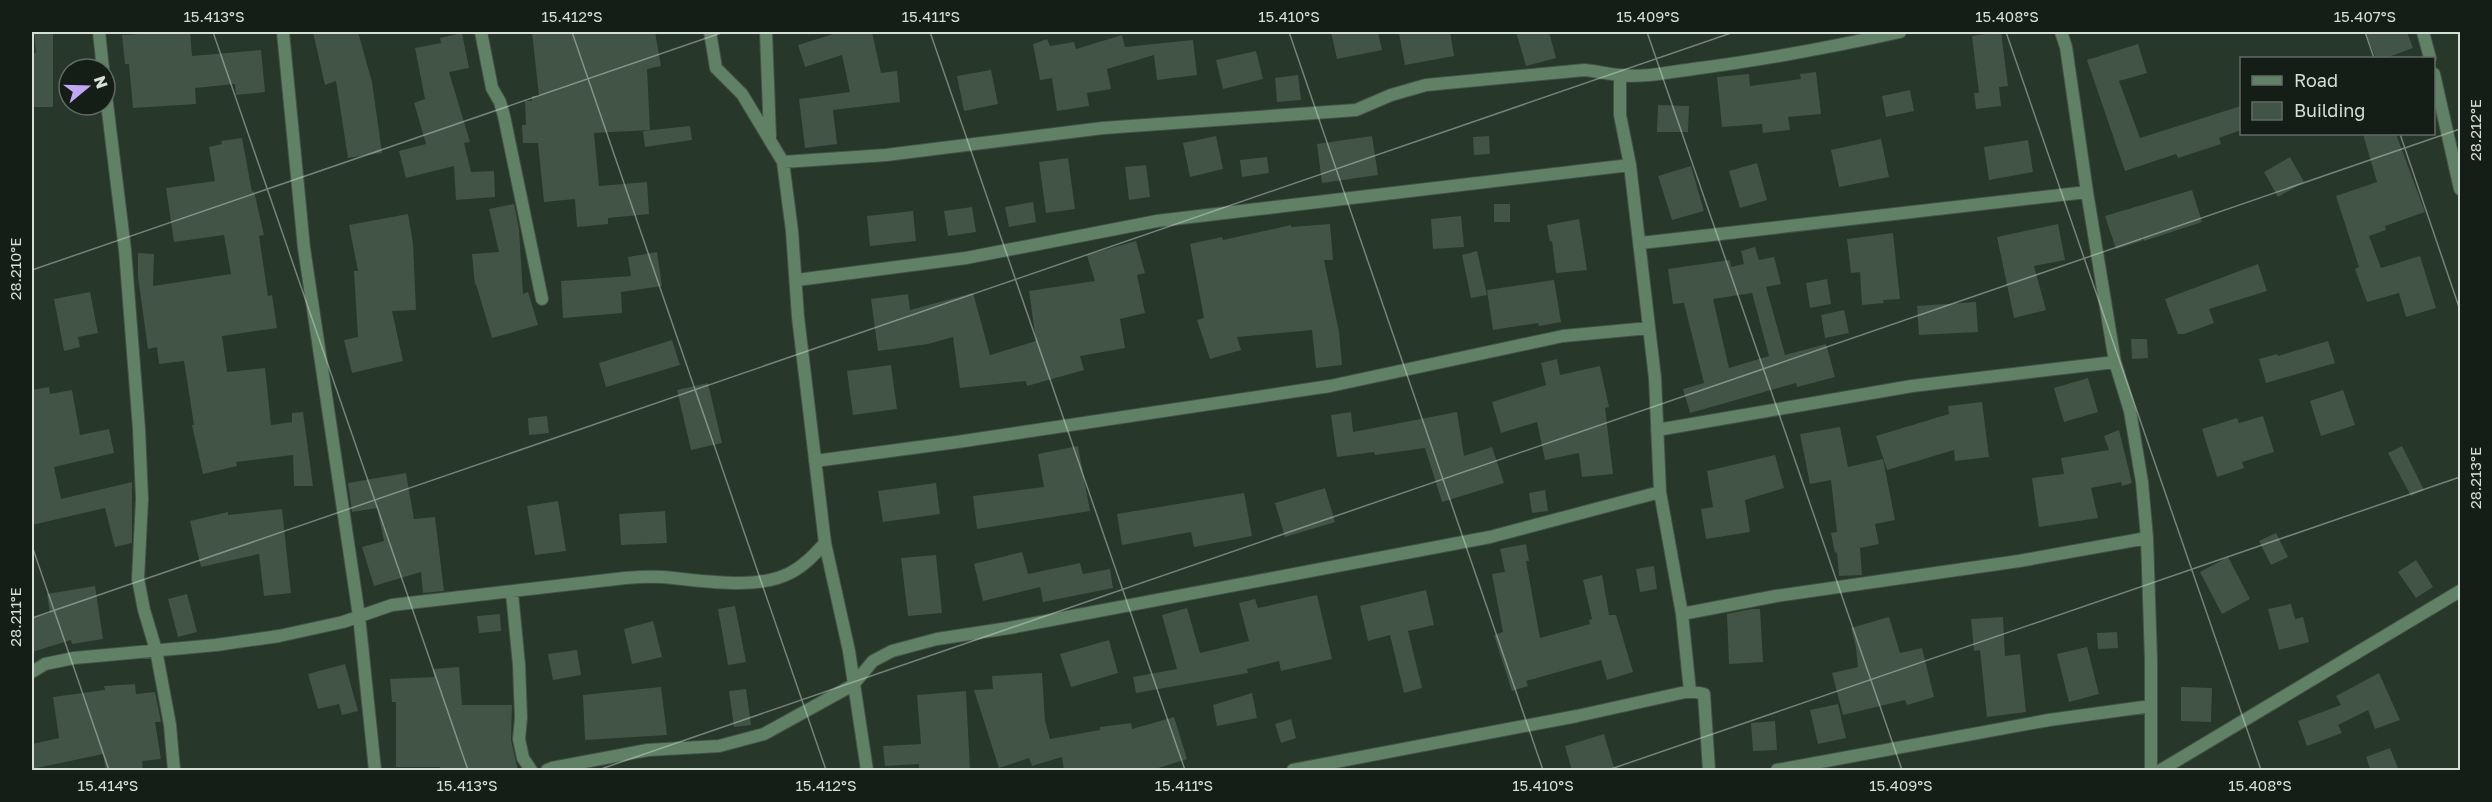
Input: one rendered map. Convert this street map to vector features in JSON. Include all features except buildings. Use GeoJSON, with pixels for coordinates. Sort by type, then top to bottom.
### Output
{"type":"FeatureCollection","features":[{"type":"Feature","properties":{"kind":"street"},"geometry":{"type":"LineString","coordinates":[[99,32],[102,57]]}},
{"type":"Feature","properties":{"kind":"street"},"geometry":{"type":"LineString","coordinates":[[283,32],[304,248],[359,616],[375,771]]}},
{"type":"Feature","properties":{"kind":"street"},"geometry":{"type":"LineString","coordinates":[[482,32],[492,88],[500,102],[504,116],[542,299]]}},
{"type":"Feature","properties":{"kind":"street"},"geometry":{"type":"LineString","coordinates":[[710,32],[716,68],[742,94],[783,162],[797,280],[798,317],[825,543],[849,651],[867,771]]}},
{"type":"Feature","properties":{"kind":"street"},"geometry":{"type":"LineString","coordinates":[[766,32],[770,138]]}},
{"type":"Feature","properties":{"kind":"street"},"geometry":{"type":"LineString","coordinates":[[783,162],[886,155],[1103,128],[1356,110],[1391,95],[1426,86],[1584,70],[1605,71],[1620,75],[1659,73],[1718,66],[1900,32]]}},
{"type":"Feature","properties":{"kind":"street"},"geometry":{"type":"LineString","coordinates":[[2061,32],[2066,47],[2115,362],[2130,411],[2142,482],[2147,538],[2151,771]]}},
{"type":"Feature","properties":{"kind":"street"},"geometry":{"type":"LineString","coordinates":[[2424,32],[2430,57]]}},
{"type":"Feature","properties":{"kind":"street"},"geometry":{"type":"LineString","coordinates":[[1620,75],[1620,115],[1641,243],[1655,378],[1660,492],[1682,614],[1690,691]]}},
{"type":"Feature","properties":{"kind":"street"},"geometry":{"type":"LineString","coordinates":[[2435,83],[2460,189]]}},
{"type":"Feature","properties":{"kind":"street"},"geometry":{"type":"LineString","coordinates":[[109,117],[125,249],[139,429],[142,499],[138,579],[144,610],[156,650],[170,725],[174,771]]}},
{"type":"Feature","properties":{"kind":"street"},"geometry":{"type":"LineString","coordinates":[[797,280],[966,258],[1156,221],[1630,165]]}},
{"type":"Feature","properties":{"kind":"street"},"geometry":{"type":"LineString","coordinates":[[1641,243],[2087,192]]}},
{"type":"Feature","properties":{"kind":"street"},"geometry":{"type":"LineString","coordinates":[[815,461],[1330,386],[1563,336],[1649,328]]}},
{"type":"Feature","properties":{"kind":"street"},"geometry":{"type":"LineString","coordinates":[[1657,430],[1912,386],[2115,362]]}},
{"type":"Feature","properties":{"kind":"street"},"geometry":{"type":"LineString","coordinates":[[547,771],[552,768],[648,750],[718,746],[764,734],[854,685],[873,661],[892,651],[937,639],[1009,628],[1490,537],[1660,492]]}},
{"type":"Feature","properties":{"kind":"street"},"geometry":{"type":"LineString","coordinates":[[1682,614],[1776,596],[2019,561],[2147,538]]}},
{"type":"Feature","properties":{"kind":"street"},"geometry":{"type":"LineString","coordinates":[[32,672],[45,664],[74,658],[216,645],[279,636],[359,616],[392,605],[512,593],[625,578],[659,577],[714,582],[770,581],[800,567],[810,560],[825,543]]}},
{"type":"Feature","properties":{"kind":"street"},"geometry":{"type":"LineString","coordinates":[[2161,771],[2460,591]]}},
{"type":"Feature","properties":{"kind":"street"},"geometry":{"type":"LineString","coordinates":[[512,593],[519,665],[521,718],[519,739],[523,758],[531,771]]}},
{"type":"Feature","properties":{"kind":"street"},"geometry":{"type":"LineString","coordinates":[[849,651],[873,661]]}},
{"type":"Feature","properties":{"kind":"street"},"geometry":{"type":"LineString","coordinates":[[1293,771],[1577,716],[1690,691],[1704,694],[1708,771]]}},
{"type":"Feature","properties":{"kind":"street"},"geometry":{"type":"LineString","coordinates":[[1778,771],[2049,720],[2151,706]]}}]}
